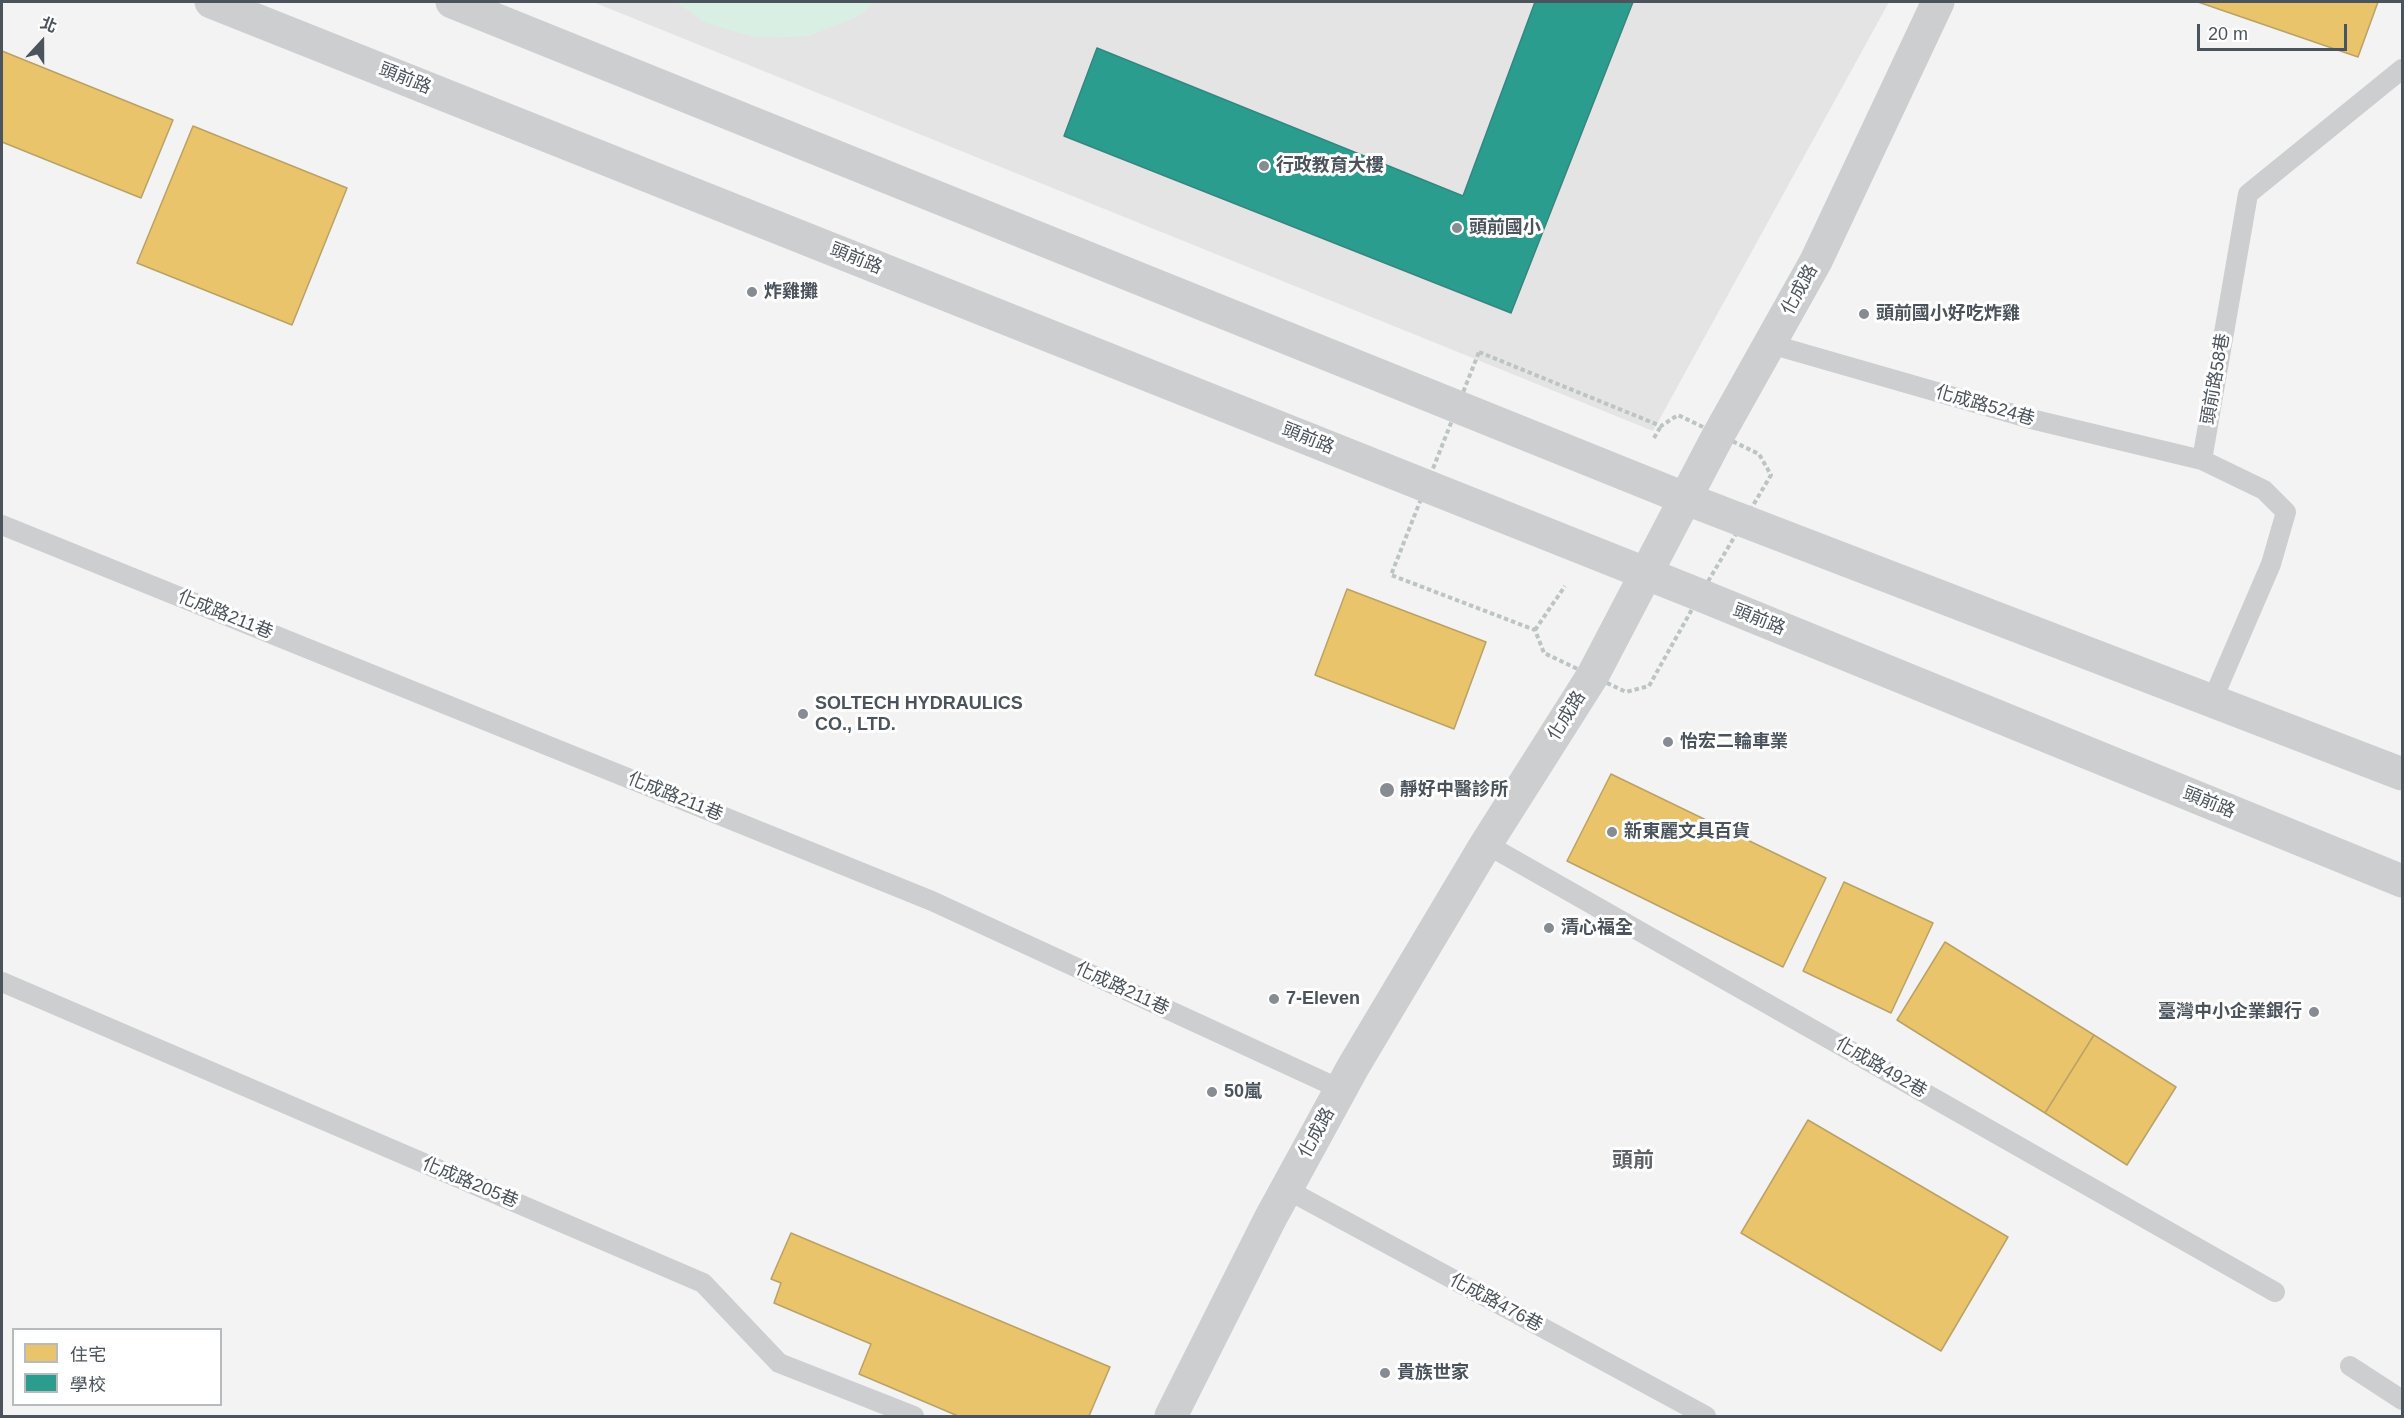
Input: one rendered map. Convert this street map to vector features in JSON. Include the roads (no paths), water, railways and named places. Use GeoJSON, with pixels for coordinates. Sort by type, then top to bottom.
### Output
{"type":"FeatureCollection","features":[{"type":"Feature","properties":{"kind":"street","name":"頭前路"},"geometry":{"type":"LineString","coordinates":[[211,2],[1644,573],[2403,882]]}},
{"type":"Feature","properties":{"kind":"street"},"geometry":{"type":"LineString","coordinates":[[452,2],[1684,498],[2403,774]]}},
{"type":"Feature","properties":{"kind":"street","name":"化成路"},"geometry":{"type":"LineString","coordinates":[[1171,1416],[1286,1190],[1341,1089],[1486,844],[1593,675],[1684,498],[1816,261],[1938,2]]}},
{"type":"Feature","properties":{"kind":"lane","name":"頭前路58巷"},"geometry":{"type":"LineString","coordinates":[[2202,460],[2248,194],[2403,69]]}},
{"type":"Feature","properties":{"kind":"lane","name":"化成路524巷"},"geometry":{"type":"LineString","coordinates":[[1770,344],[2031,419],[2202,460]]}},
{"type":"Feature","properties":{"kind":"lane"},"geometry":{"type":"LineString","coordinates":[[2202,460],[2264,490],[2286,512],[2271,564],[2212,701]]}},
{"type":"Feature","properties":{"kind":"lane","name":"化成路211巷"},"geometry":{"type":"LineString","coordinates":[[2,525],[932,902],[1341,1089]]}},
{"type":"Feature","properties":{"kind":"lane","name":"化成路492巷"},"geometry":{"type":"LineString","coordinates":[[1486,844],[2275,1292]]}},
{"type":"Feature","properties":{"kind":"lane","name":"化成路205巷"},"geometry":{"type":"LineString","coordinates":[[2,982],[703,1283],[779,1363],[914,1416]]}},
{"type":"Feature","properties":{"kind":"lane","name":"化成路476巷"},"geometry":{"type":"LineString","coordinates":[[1286,1190],[1706,1416]]}},
{"type":"Feature","properties":{"kind":"lane"},"geometry":{"type":"LineString","coordinates":[[2350,1366],[2403,1400]]}},
{"type":"Feature","properties":{"kind":"place","name":"行政教育大樓"},"geometry":{"type":"Point","coordinates":[1264,166]}},
{"type":"Feature","properties":{"kind":"place","name":"頭前國小"},"geometry":{"type":"Point","coordinates":[1457,228]}},
{"type":"Feature","properties":{"kind":"place","name":"炸雞攤"},"geometry":{"type":"Point","coordinates":[752,292]}},
{"type":"Feature","properties":{"kind":"place","name":"頭前國小好吃炸雞"},"geometry":{"type":"Point","coordinates":[1864,314]}},
{"type":"Feature","properties":{"kind":"place","name":"SOLTECH HYDRAULICS CO., LTD."},"geometry":{"type":"Point","coordinates":[803,714]}},
{"type":"Feature","properties":{"kind":"place","name":"怡宏二輪車業"},"geometry":{"type":"Point","coordinates":[1668,742]}},
{"type":"Feature","properties":{"kind":"place","name":"靜好中醫診所"},"geometry":{"type":"Point","coordinates":[1387,790]}},
{"type":"Feature","properties":{"kind":"place","name":"新東麗文具百貨"},"geometry":{"type":"Point","coordinates":[1612,832]}},
{"type":"Feature","properties":{"kind":"place","name":"清心福全"},"geometry":{"type":"Point","coordinates":[1549,928]}},
{"type":"Feature","properties":{"kind":"place","name":"7-Eleven"},"geometry":{"type":"Point","coordinates":[1274,999]}},
{"type":"Feature","properties":{"kind":"place","name":"臺灣中小企業銀行"},"geometry":{"type":"Point","coordinates":[2314,1012]}},
{"type":"Feature","properties":{"kind":"place","name":"50嵐"},"geometry":{"type":"Point","coordinates":[1212,1092]}},
{"type":"Feature","properties":{"kind":"place","name":"貴族世家"},"geometry":{"type":"Point","coordinates":[1385,1373]}},
{"type":"Feature","properties":{"kind":"district","name":"頭前"},"geometry":{"type":"Point","coordinates":[1633,1161]}}]}
